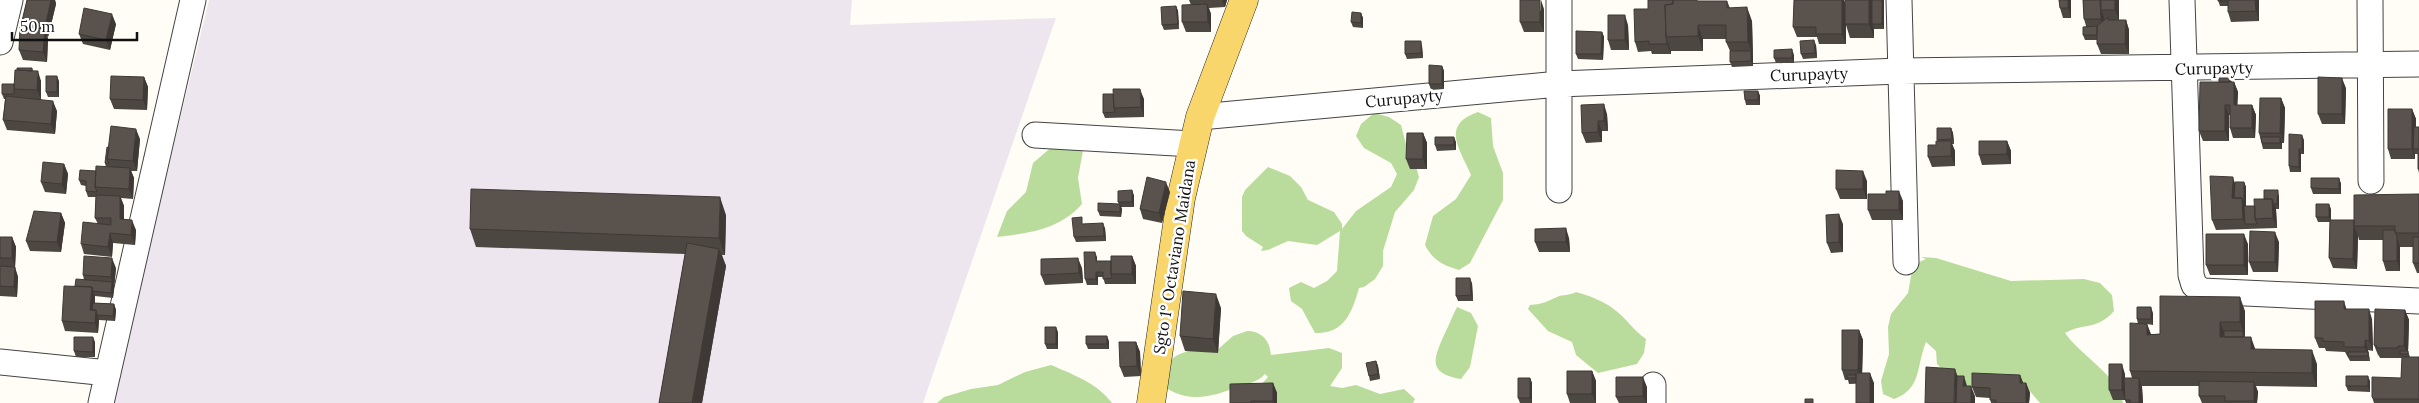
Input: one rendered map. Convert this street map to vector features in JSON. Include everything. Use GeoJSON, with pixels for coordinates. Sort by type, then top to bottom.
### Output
{"type":"FeatureCollection","features":[{"type":"Feature","properties":{"kind":"main road","name":"Sgto 1° Octaviano Maidana"},"geometry":{"type":"LineString","coordinates":[[1151,403],[1181,198],[1200,117],[1244,0]]}},
{"type":"Feature","properties":{"kind":"street"},"geometry":{"type":"LineString","coordinates":[[0,42],[10,0]]}},
{"type":"Feature","properties":{"kind":"street"},"geometry":{"type":"LineString","coordinates":[[100,403],[192,0]]}},
{"type":"Feature","properties":{"kind":"street"},"geometry":{"type":"LineString","coordinates":[[1559,0],[1559,190]]}},
{"type":"Feature","properties":{"kind":"street"},"geometry":{"type":"LineString","coordinates":[[1899,0],[1906,262]]}},
{"type":"Feature","properties":{"kind":"street"},"geometry":{"type":"LineString","coordinates":[[2182,0],[2191,276],[2194,285],[2202,291],[2419,301]]}},
{"type":"Feature","properties":{"kind":"street"},"geometry":{"type":"LineString","coordinates":[[2370,0],[2372,65],[2371,181]]}},
{"type":"Feature","properties":{"kind":"street","name":"Curupayty"},"geometry":{"type":"LineString","coordinates":[[1200,117],[1559,84],[1900,71],[2419,64]]}},
{"type":"Feature","properties":{"kind":"street"},"geometry":{"type":"LineString","coordinates":[[1035,135],[1194,144]]}},
{"type":"Feature","properties":{"kind":"street"},"geometry":{"type":"LineString","coordinates":[[0,362],[108,373]]}},
{"type":"Feature","properties":{"kind":"shaded area"},"geometry":{"type":"Polygon","coordinates":[[[209,0],[852,0],[850,25],[1056,18],[923,403],[111,403],[209,0]]]}},
{"type":"Feature","properties":{"kind":"green space"},"geometry":{"type":"Polygon","coordinates":[[[1478,112],[1491,118],[1493,146],[1503,173],[1503,200],[1470,263],[1459,270],[1439,261],[1431,255],[1425,245],[1433,216],[1456,199],[1471,175],[1458,147],[1456,131],[1459,124],[1466,117],[1478,112]]]}},
{"type":"Feature","properties":{"kind":"green space"},"geometry":{"type":"Polygon","coordinates":[[[1374,113],[1389,117],[1401,125],[1408,152],[1415,163],[1419,177],[1414,190],[1395,212],[1383,251],[1383,266],[1375,279],[1364,287],[1359,288],[1350,313],[1340,326],[1333,330],[1315,333],[1302,309],[1291,301],[1289,288],[1301,282],[1314,288],[1327,281],[1337,271],[1340,231],[1317,245],[1288,241],[1261,251],[1263,247],[1246,236],[1242,231],[1242,197],[1245,190],[1268,167],[1290,176],[1301,187],[1308,200],[1334,212],[1342,224],[1342,229],[1356,211],[1391,187],[1397,174],[1391,163],[1364,148],[1356,136],[1361,124],[1374,113]]]}},
{"type":"Feature","properties":{"kind":"green space"},"geometry":{"type":"Polygon","coordinates":[[[1054,145],[1083,150],[1078,178],[1082,204],[1064,220],[1043,229],[997,237],[1007,211],[1026,192],[1033,163],[1054,145]]]}},
{"type":"Feature","properties":{"kind":"green space"},"geometry":{"type":"Polygon","coordinates":[[[1921,257],[1936,258],[2011,281],[2084,279],[2100,283],[2112,295],[2114,311],[2096,324],[2065,333],[2107,375],[2120,393],[2123,403],[2040,403],[2028,389],[1967,386],[1947,374],[1937,364],[1936,351],[1926,342],[1914,383],[1903,395],[1894,399],[1883,394],[1881,381],[1889,354],[1888,327],[1891,314],[1908,293],[1913,265],[1926,259],[1921,257]]]}},
{"type":"Feature","properties":{"kind":"green space"},"geometry":{"type":"Polygon","coordinates":[[[1576,292],[1597,299],[1611,307],[1646,339],[1644,353],[1637,364],[1598,373],[1576,355],[1572,342],[1548,331],[1528,309],[1530,305],[1576,292]]]}},
{"type":"Feature","properties":{"kind":"green space"},"geometry":{"type":"Polygon","coordinates":[[[1457,307],[1471,313],[1478,326],[1470,367],[1461,379],[1443,373],[1436,364],[1437,352],[1457,307]]]}},
{"type":"Feature","properties":{"kind":"green space"},"geometry":{"type":"Polygon","coordinates":[[[1247,331],[1261,335],[1267,341],[1271,355],[1329,348],[1342,353],[1342,368],[1330,386],[1342,388],[1356,385],[1380,394],[1404,389],[1415,399],[1413,403],[1260,403],[1261,385],[1268,377],[1265,374],[1252,382],[1210,396],[1184,396],[1166,388],[1167,363],[1173,358],[1190,351],[1216,351],[1233,336],[1247,331]]]}},
{"type":"Feature","properties":{"kind":"green space"},"geometry":{"type":"Polygon","coordinates":[[[1051,365],[1092,385],[1112,403],[937,403],[944,397],[971,389],[998,385],[1025,372],[1051,365]]]}},
{"type":"Feature","properties":{"kind":"building"},"geometry":{"type":"Polygon","coordinates":[[[27,0],[51,0],[45,27],[22,21],[27,0]]]}},
{"type":"Feature","properties":{"kind":"building"},"geometry":{"type":"Polygon","coordinates":[[[1520,0],[1540,0],[1540,22],[1520,22],[1520,0]]]}},
{"type":"Feature","properties":{"kind":"building"},"geometry":{"type":"Polygon","coordinates":[[[1648,0],[1673,0],[1673,4],[1665,5],[1667,44],[1649,44],[1649,41],[1635,42],[1634,9],[1648,9],[1648,0]]]}},
{"type":"Feature","properties":{"kind":"building"},"geometry":{"type":"Polygon","coordinates":[[[1673,0],[1727,1],[1727,8],[1747,7],[1748,42],[1726,42],[1726,25],[1698,25],[1698,36],[1666,37],[1665,5],[1673,4],[1673,0]]]}},
{"type":"Feature","properties":{"kind":"building"},"geometry":{"type":"Polygon","coordinates":[[[1794,0],[1842,0],[1842,34],[1816,34],[1816,27],[1793,27],[1794,0]]]}},
{"type":"Feature","properties":{"kind":"building"},"geometry":{"type":"Polygon","coordinates":[[[1845,0],[1869,0],[1869,24],[1845,24],[1845,0]]]}},
{"type":"Feature","properties":{"kind":"building"},"geometry":{"type":"Polygon","coordinates":[[[1872,0],[1882,0],[1882,24],[1872,24],[1872,0]]]}},
{"type":"Feature","properties":{"kind":"building"},"geometry":{"type":"Polygon","coordinates":[[[2059,0],[2068,0],[2068,8],[2060,8],[2059,0]]]}},
{"type":"Feature","properties":{"kind":"building"},"geometry":{"type":"Polygon","coordinates":[[[2083,0],[2100,0],[2101,19],[2084,19],[2083,0]]]}},
{"type":"Feature","properties":{"kind":"building"},"geometry":{"type":"Polygon","coordinates":[[[2101,0],[2115,0],[2115,10],[2101,10],[2101,0]]]}},
{"type":"Feature","properties":{"kind":"building"},"geometry":{"type":"Polygon","coordinates":[[[2228,0],[2255,0],[2256,11],[2228,12],[2228,0]]]}},
{"type":"Feature","properties":{"kind":"building"},"geometry":{"type":"Polygon","coordinates":[[[1207,4],[1208,22],[1182,22],[1182,5],[1207,4]]]}},
{"type":"Feature","properties":{"kind":"building"},"geometry":{"type":"Polygon","coordinates":[[[1176,6],[1178,24],[1162,25],[1161,7],[1176,6]]]}},
{"type":"Feature","properties":{"kind":"building"},"geometry":{"type":"Polygon","coordinates":[[[84,8],[112,14],[106,40],[79,34],[84,8]]]}},
{"type":"Feature","properties":{"kind":"building"},"geometry":{"type":"Polygon","coordinates":[[[1352,12],[1361,13],[1361,23],[1351,22],[1352,12]]]}},
{"type":"Feature","properties":{"kind":"building"},"geometry":{"type":"Polygon","coordinates":[[[1608,15],[1625,15],[1625,40],[1608,40],[1608,15]]]}},
{"type":"Feature","properties":{"kind":"building"},"geometry":{"type":"Polygon","coordinates":[[[2108,17],[2108,20],[2126,20],[2125,44],[2097,44],[2097,26],[2108,17]]]}},
{"type":"Feature","properties":{"kind":"building"},"geometry":{"type":"Polygon","coordinates":[[[2097,26],[2097,35],[2083,35],[2083,27],[2097,26]]]}},
{"type":"Feature","properties":{"kind":"building"},"geometry":{"type":"Polygon","coordinates":[[[20,27],[45,29],[43,52],[19,50],[20,27]]]}},
{"type":"Feature","properties":{"kind":"building"},"geometry":{"type":"Polygon","coordinates":[[[1576,31],[1602,32],[1601,54],[1576,54],[1576,31]]]}},
{"type":"Feature","properties":{"kind":"building"},"geometry":{"type":"Polygon","coordinates":[[[1814,40],[1815,53],[1801,54],[1800,41],[1814,40]]]}},
{"type":"Feature","properties":{"kind":"building"},"geometry":{"type":"Polygon","coordinates":[[[1405,41],[1421,41],[1421,53],[1405,54],[1405,41]]]}},
{"type":"Feature","properties":{"kind":"building"},"geometry":{"type":"Polygon","coordinates":[[[1792,49],[1792,58],[1774,58],[1774,50],[1792,49]]]}},
{"type":"Feature","properties":{"kind":"building"},"geometry":{"type":"Polygon","coordinates":[[[1730,51],[1751,51],[1751,61],[1730,62],[1730,51]]]}},
{"type":"Feature","properties":{"kind":"building"},"geometry":{"type":"Polygon","coordinates":[[[1429,65],[1442,66],[1442,84],[1429,84],[1429,65]]]}},
{"type":"Feature","properties":{"kind":"building"},"geometry":{"type":"Polygon","coordinates":[[[17,68],[32,68],[32,71],[17,70],[17,68]]]}},
{"type":"Feature","properties":{"kind":"building"},"geometry":{"type":"Polygon","coordinates":[[[15,70],[38,71],[37,90],[14,89],[15,70]]]}},
{"type":"Feature","properties":{"kind":"building"},"geometry":{"type":"Polygon","coordinates":[[[46,76],[57,76],[57,92],[46,92],[46,76]]]}},
{"type":"Feature","properties":{"kind":"building"},"geometry":{"type":"Polygon","coordinates":[[[111,76],[144,77],[143,100],[110,99],[111,76]]]}},
{"type":"Feature","properties":{"kind":"building"},"geometry":{"type":"Polygon","coordinates":[[[2318,77],[2342,78],[2342,114],[2318,114],[2318,77]]]}},
{"type":"Feature","properties":{"kind":"building"},"geometry":{"type":"Polygon","coordinates":[[[2219,78],[2230,78],[2230,82],[2219,82],[2219,78]]]}},
{"type":"Feature","properties":{"kind":"building"},"geometry":{"type":"Polygon","coordinates":[[[2200,82],[2234,82],[2234,105],[2252,105],[2252,128],[2230,128],[2230,105],[2225,105],[2225,131],[2199,131],[2200,82]]]}},
{"type":"Feature","properties":{"kind":"building"},"geometry":{"type":"Polygon","coordinates":[[[2,84],[14,84],[14,94],[2,94],[2,84]]]}},
{"type":"Feature","properties":{"kind":"building"},"geometry":{"type":"Polygon","coordinates":[[[1113,89],[1140,89],[1141,107],[1114,108],[1113,89]]]}},
{"type":"Feature","properties":{"kind":"building"},"geometry":{"type":"Polygon","coordinates":[[[1744,91],[1758,91],[1758,100],[1745,100],[1744,91]]]}},
{"type":"Feature","properties":{"kind":"building"},"geometry":{"type":"Polygon","coordinates":[[[1103,94],[1113,94],[1115,112],[1103,113],[1103,94]]]}},
{"type":"Feature","properties":{"kind":"building"},"geometry":{"type":"Polygon","coordinates":[[[6,96],[53,101],[51,124],[3,120],[6,96]]]}},
{"type":"Feature","properties":{"kind":"building"},"geometry":{"type":"Polygon","coordinates":[[[2260,98],[2281,98],[2280,133],[2259,133],[2260,98]]]}},
{"type":"Feature","properties":{"kind":"building"},"geometry":{"type":"Polygon","coordinates":[[[1604,104],[1604,121],[1598,121],[1598,132],[1582,133],[1581,105],[1604,104]]]}},
{"type":"Feature","properties":{"kind":"building"},"geometry":{"type":"Polygon","coordinates":[[[2388,109],[2412,109],[2412,149],[2388,149],[2388,109]]]}},
{"type":"Feature","properties":{"kind":"building"},"geometry":{"type":"Polygon","coordinates":[[[111,126],[136,129],[133,161],[107,159],[111,126]]]}},
{"type":"Feature","properties":{"kind":"building"},"geometry":{"type":"Polygon","coordinates":[[[2414,127],[2419,127],[2419,149],[2413,149],[2414,127]]]}},
{"type":"Feature","properties":{"kind":"building"},"geometry":{"type":"Polygon","coordinates":[[[1937,128],[1951,128],[1952,139],[1937,140],[1937,128]]]}},
{"type":"Feature","properties":{"kind":"building"},"geometry":{"type":"Polygon","coordinates":[[[1407,133],[1423,133],[1423,159],[1406,159],[1407,133]]]}},
{"type":"Feature","properties":{"kind":"building"},"geometry":{"type":"Polygon","coordinates":[[[2289,134],[2302,135],[2302,149],[2299,149],[2299,167],[2289,166],[2289,134]]]}},
{"type":"Feature","properties":{"kind":"building"},"geometry":{"type":"Polygon","coordinates":[[[1435,137],[1454,137],[1454,145],[1435,145],[1435,137]]]}},
{"type":"Feature","properties":{"kind":"building"},"geometry":{"type":"Polygon","coordinates":[[[2261,137],[2280,137],[2280,143],[2262,143],[2261,137]]]}},
{"type":"Feature","properties":{"kind":"building"},"geometry":{"type":"Polygon","coordinates":[[[1936,141],[1951,141],[1951,156],[1928,157],[1928,145],[1936,145],[1936,141]]]}},
{"type":"Feature","properties":{"kind":"building"},"geometry":{"type":"Polygon","coordinates":[[[1979,141],[2007,141],[2007,154],[1979,155],[1979,141]]]}},
{"type":"Feature","properties":{"kind":"building"},"geometry":{"type":"Polygon","coordinates":[[[107,147],[109,148],[107,159],[109,164],[105,163],[107,147]]]}},
{"type":"Feature","properties":{"kind":"building"},"geometry":{"type":"Polygon","coordinates":[[[43,162],[64,164],[62,184],[41,182],[43,162]]]}},
{"type":"Feature","properties":{"kind":"building"},"geometry":{"type":"Polygon","coordinates":[[[96,166],[130,168],[129,189],[95,187],[96,166]]]}},
{"type":"Feature","properties":{"kind":"building"},"geometry":{"type":"Polygon","coordinates":[[[80,170],[96,171],[95,187],[97,192],[86,191],[86,181],[79,180],[80,170]]]}},
{"type":"Feature","properties":{"kind":"building"},"geometry":{"type":"Polygon","coordinates":[[[1836,170],[1863,171],[1863,189],[1836,189],[1836,170]]]}},
{"type":"Feature","properties":{"kind":"building"},"geometry":{"type":"Polygon","coordinates":[[[2210,176],[2233,177],[2232,198],[2242,198],[2243,219],[2212,220],[2210,176]]]}},
{"type":"Feature","properties":{"kind":"building"},"geometry":{"type":"Polygon","coordinates":[[[1147,177],[1166,182],[1159,213],[1140,209],[1147,177]]]}},
{"type":"Feature","properties":{"kind":"building"},"geometry":{"type":"Polygon","coordinates":[[[2311,178],[2339,178],[2339,189],[2311,188],[2311,178]]]}},
{"type":"Feature","properties":{"kind":"building"},"geometry":{"type":"Polygon","coordinates":[[[2235,182],[2244,182],[2244,203],[2242,198],[2234,198],[2235,182]]]}},
{"type":"Feature","properties":{"kind":"building"},"geometry":{"type":"Polygon","coordinates":[[[471,189],[720,197],[719,238],[470,229],[471,189]]]}},
{"type":"Feature","properties":{"kind":"building"},"geometry":{"type":"Polygon","coordinates":[[[1132,190],[1132,202],[1118,202],[1118,191],[1132,190]]]}},
{"type":"Feature","properties":{"kind":"building"},"geometry":{"type":"Polygon","coordinates":[[[2264,190],[2278,190],[2277,204],[2274,204],[2272,199],[2264,199],[2264,190]]]}},
{"type":"Feature","properties":{"kind":"building"},"geometry":{"type":"Polygon","coordinates":[[[1886,191],[1899,191],[1899,210],[1868,210],[1868,194],[1886,194],[1886,191]]]}},
{"type":"Feature","properties":{"kind":"building"},"geometry":{"type":"Polygon","coordinates":[[[2419,194],[2419,233],[2395,233],[2395,226],[2354,226],[2354,195],[2419,194]]]}},
{"type":"Feature","properties":{"kind":"building"},"geometry":{"type":"Polygon","coordinates":[[[96,195],[120,196],[120,219],[132,220],[131,235],[110,233],[108,247],[81,244],[83,222],[111,225],[111,218],[95,218],[96,195]]]}},
{"type":"Feature","properties":{"kind":"building"},"geometry":{"type":"Polygon","coordinates":[[[2254,199],[2272,199],[2273,218],[2255,219],[2254,199]]]}},
{"type":"Feature","properties":{"kind":"building"},"geometry":{"type":"Polygon","coordinates":[[[1098,203],[1120,204],[1120,212],[1098,211],[1098,203]]]}},
{"type":"Feature","properties":{"kind":"building"},"geometry":{"type":"Polygon","coordinates":[[[2316,204],[2329,204],[2329,217],[2316,217],[2316,204]]]}},
{"type":"Feature","properties":{"kind":"building"},"geometry":{"type":"Polygon","coordinates":[[[2244,206],[2255,206],[2257,224],[2245,224],[2244,206]]]}},
{"type":"Feature","properties":{"kind":"building"},"geometry":{"type":"Polygon","coordinates":[[[34,211],[61,213],[57,242],[26,241],[34,211]]]}},
{"type":"Feature","properties":{"kind":"building"},"geometry":{"type":"Polygon","coordinates":[[[1839,214],[1839,242],[1827,243],[1826,215],[1839,214]]]}},
{"type":"Feature","properties":{"kind":"building"},"geometry":{"type":"Polygon","coordinates":[[[1082,217],[1082,224],[1103,223],[1104,236],[1074,237],[1072,218],[1082,217]]]}},
{"type":"Feature","properties":{"kind":"building"},"geometry":{"type":"Polygon","coordinates":[[[2330,220],[2354,220],[2353,259],[2329,258],[2330,220]]]}},
{"type":"Feature","properties":{"kind":"building"},"geometry":{"type":"Polygon","coordinates":[[[1566,228],[1566,242],[1535,242],[1535,229],[1566,228]]]}},
{"type":"Feature","properties":{"kind":"building"},"geometry":{"type":"Polygon","coordinates":[[[2383,230],[2395,230],[2397,237],[2397,261],[2383,261],[2383,230]]]}},
{"type":"Feature","properties":{"kind":"building"},"geometry":{"type":"Polygon","coordinates":[[[2250,231],[2275,232],[2275,262],[2249,262],[2250,231]]]}},
{"type":"Feature","properties":{"kind":"building"},"geometry":{"type":"Polygon","coordinates":[[[2206,234],[2244,234],[2244,265],[2206,265],[2206,234]]]}},
{"type":"Feature","properties":{"kind":"building"},"geometry":{"type":"Polygon","coordinates":[[[0,237],[12,237],[12,258],[0,258],[0,237]]]}},
{"type":"Feature","properties":{"kind":"building"},"geometry":{"type":"Polygon","coordinates":[[[2413,237],[2419,237],[2419,263],[2413,263],[2413,237]]]}},
{"type":"Feature","properties":{"kind":"building"},"geometry":{"type":"Polygon","coordinates":[[[687,243],[719,249],[692,403],[659,403],[687,243]]]}},
{"type":"Feature","properties":{"kind":"building"},"geometry":{"type":"Polygon","coordinates":[[[1084,252],[1095,252],[1096,261],[1111,261],[1112,278],[1103,279],[1103,272],[1096,272],[1096,279],[1085,279],[1084,252]]]}},
{"type":"Feature","properties":{"kind":"building"},"geometry":{"type":"Polygon","coordinates":[[[84,256],[112,258],[111,277],[83,275],[84,256]]]}},
{"type":"Feature","properties":{"kind":"building"},"geometry":{"type":"Polygon","coordinates":[[[1111,256],[1132,256],[1132,274],[1111,274],[1111,256]]]}},
{"type":"Feature","properties":{"kind":"building"},"geometry":{"type":"Polygon","coordinates":[[[1078,258],[1079,273],[1041,275],[1041,259],[1078,258]]]}},
{"type":"Feature","properties":{"kind":"building"},"geometry":{"type":"Polygon","coordinates":[[[0,266],[15,267],[14,287],[0,286],[0,266]]]}},
{"type":"Feature","properties":{"kind":"building"},"geometry":{"type":"Polygon","coordinates":[[[1456,278],[1470,278],[1471,295],[1456,296],[1456,278]]]}},
{"type":"Feature","properties":{"kind":"building"},"geometry":{"type":"Polygon","coordinates":[[[76,279],[112,282],[111,293],[93,291],[92,287],[75,286],[76,279]]]}},
{"type":"Feature","properties":{"kind":"building"},"geometry":{"type":"Polygon","coordinates":[[[64,286],[92,287],[90,310],[96,310],[95,323],[62,321],[64,286]]]}},
{"type":"Feature","properties":{"kind":"building"},"geometry":{"type":"Polygon","coordinates":[[[1183,291],[1216,294],[1213,339],[1180,336],[1183,291]]]}},
{"type":"Feature","properties":{"kind":"building"},"geometry":{"type":"Polygon","coordinates":[[[2160,296],[2240,297],[2240,322],[2220,322],[2220,337],[2251,337],[2251,349],[2312,350],[2312,373],[2130,371],[2130,323],[2147,324],[2147,335],[2160,334],[2160,296]]]}},
{"type":"Feature","properties":{"kind":"building"},"geometry":{"type":"Polygon","coordinates":[[[2315,301],[2344,301],[2344,309],[2369,309],[2369,341],[2365,340],[2365,347],[2344,347],[2344,342],[2323,341],[2323,338],[2315,338],[2315,301]]]}},
{"type":"Feature","properties":{"kind":"building"},"geometry":{"type":"Polygon","coordinates":[[[93,303],[114,304],[113,316],[97,315],[96,310],[92,310],[93,303]]]}},
{"type":"Feature","properties":{"kind":"building"},"geometry":{"type":"Polygon","coordinates":[[[2137,307],[2151,307],[2151,319],[2137,319],[2137,307]]]}},
{"type":"Feature","properties":{"kind":"building"},"geometry":{"type":"Polygon","coordinates":[[[2375,309],[2405,310],[2404,346],[2398,346],[2398,348],[2376,348],[2377,346],[2374,345],[2375,309]]]}},
{"type":"Feature","properties":{"kind":"building"},"geometry":{"type":"Polygon","coordinates":[[[1045,327],[1056,327],[1056,344],[1045,344],[1045,327]]]}},
{"type":"Feature","properties":{"kind":"building"},"geometry":{"type":"Polygon","coordinates":[[[1842,330],[1859,330],[1858,370],[1842,370],[1842,330]]]}},
{"type":"Feature","properties":{"kind":"building"},"geometry":{"type":"Polygon","coordinates":[[[2224,331],[2243,331],[2243,337],[2224,337],[2224,331]]]}},
{"type":"Feature","properties":{"kind":"building"},"geometry":{"type":"Polygon","coordinates":[[[1086,336],[1107,336],[1107,344],[1086,344],[1086,336]]]}},
{"type":"Feature","properties":{"kind":"building"},"geometry":{"type":"Polygon","coordinates":[[[74,337],[93,337],[93,352],[74,351],[74,337]]]}},
{"type":"Feature","properties":{"kind":"building"},"geometry":{"type":"Polygon","coordinates":[[[1119,342],[1136,342],[1137,366],[1120,367],[1119,342]]]}},
{"type":"Feature","properties":{"kind":"building"},"geometry":{"type":"Polygon","coordinates":[[[2400,351],[2408,351],[2408,354],[2400,354],[2400,351]]]}},
{"type":"Feature","properties":{"kind":"building"},"geometry":{"type":"Polygon","coordinates":[[[2348,352],[2368,352],[2368,356],[2348,356],[2348,352]]]}},
{"type":"Feature","properties":{"kind":"building"},"geometry":{"type":"Polygon","coordinates":[[[2402,357],[2419,357],[2419,399],[2374,399],[2372,397],[2372,377],[2401,378],[2402,357]]]}},
{"type":"Feature","properties":{"kind":"building"},"geometry":{"type":"Polygon","coordinates":[[[1376,361],[1378,374],[1369,376],[1366,363],[1376,361]]]}},
{"type":"Feature","properties":{"kind":"building"},"geometry":{"type":"Polygon","coordinates":[[[2109,364],[2122,364],[2122,390],[2109,390],[2109,364]]]}},
{"type":"Feature","properties":{"kind":"building"},"geometry":{"type":"Polygon","coordinates":[[[1926,367],[1955,369],[1954,403],[1925,403],[1926,367]]]}},
{"type":"Feature","properties":{"kind":"building"},"geometry":{"type":"Polygon","coordinates":[[[1567,371],[1592,371],[1592,394],[1567,394],[1567,371]]]}},
{"type":"Feature","properties":{"kind":"building"},"geometry":{"type":"Polygon","coordinates":[[[1856,373],[1870,373],[1870,403],[1856,403],[1856,373]]]}},
{"type":"Feature","properties":{"kind":"building"},"geometry":{"type":"Polygon","coordinates":[[[1972,373],[2020,375],[2020,383],[2026,383],[2026,403],[1996,403],[1996,400],[1990,400],[1990,388],[1972,387],[1972,373]]]}},
{"type":"Feature","properties":{"kind":"building"},"geometry":{"type":"Polygon","coordinates":[[[1847,375],[1856,375],[1856,378],[1847,378],[1847,375]]]}},
{"type":"Feature","properties":{"kind":"building"},"geometry":{"type":"Polygon","coordinates":[[[1957,376],[1964,376],[1963,386],[1971,386],[1971,403],[1956,403],[1957,376]]]}},
{"type":"Feature","properties":{"kind":"building"},"geometry":{"type":"Polygon","coordinates":[[[2346,376],[2368,376],[2368,386],[2346,386],[2346,376]]]}},
{"type":"Feature","properties":{"kind":"building"},"geometry":{"type":"Polygon","coordinates":[[[1616,377],[1643,377],[1643,396],[1616,397],[1616,377]]]}},
{"type":"Feature","properties":{"kind":"building"},"geometry":{"type":"Polygon","coordinates":[[[1518,378],[1530,378],[1530,398],[1518,398],[1518,378]]]}},
{"type":"Feature","properties":{"kind":"building"},"geometry":{"type":"Polygon","coordinates":[[[2124,378],[2139,378],[2139,403],[2130,403],[2130,400],[2125,400],[2124,378]]]}},
{"type":"Feature","properties":{"kind":"building"},"geometry":{"type":"Polygon","coordinates":[[[2199,381],[2254,382],[2254,401],[2225,401],[2225,396],[2199,396],[2199,381]]]}},
{"type":"Feature","properties":{"kind":"building"},"geometry":{"type":"Polygon","coordinates":[[[1273,383],[1273,401],[1230,403],[1230,384],[1273,383]]]}},
{"type":"Feature","properties":{"kind":"building"},"geometry":{"type":"Polygon","coordinates":[[[1805,399],[1813,399],[1813,403],[1805,403],[1805,399]]]}}]}
